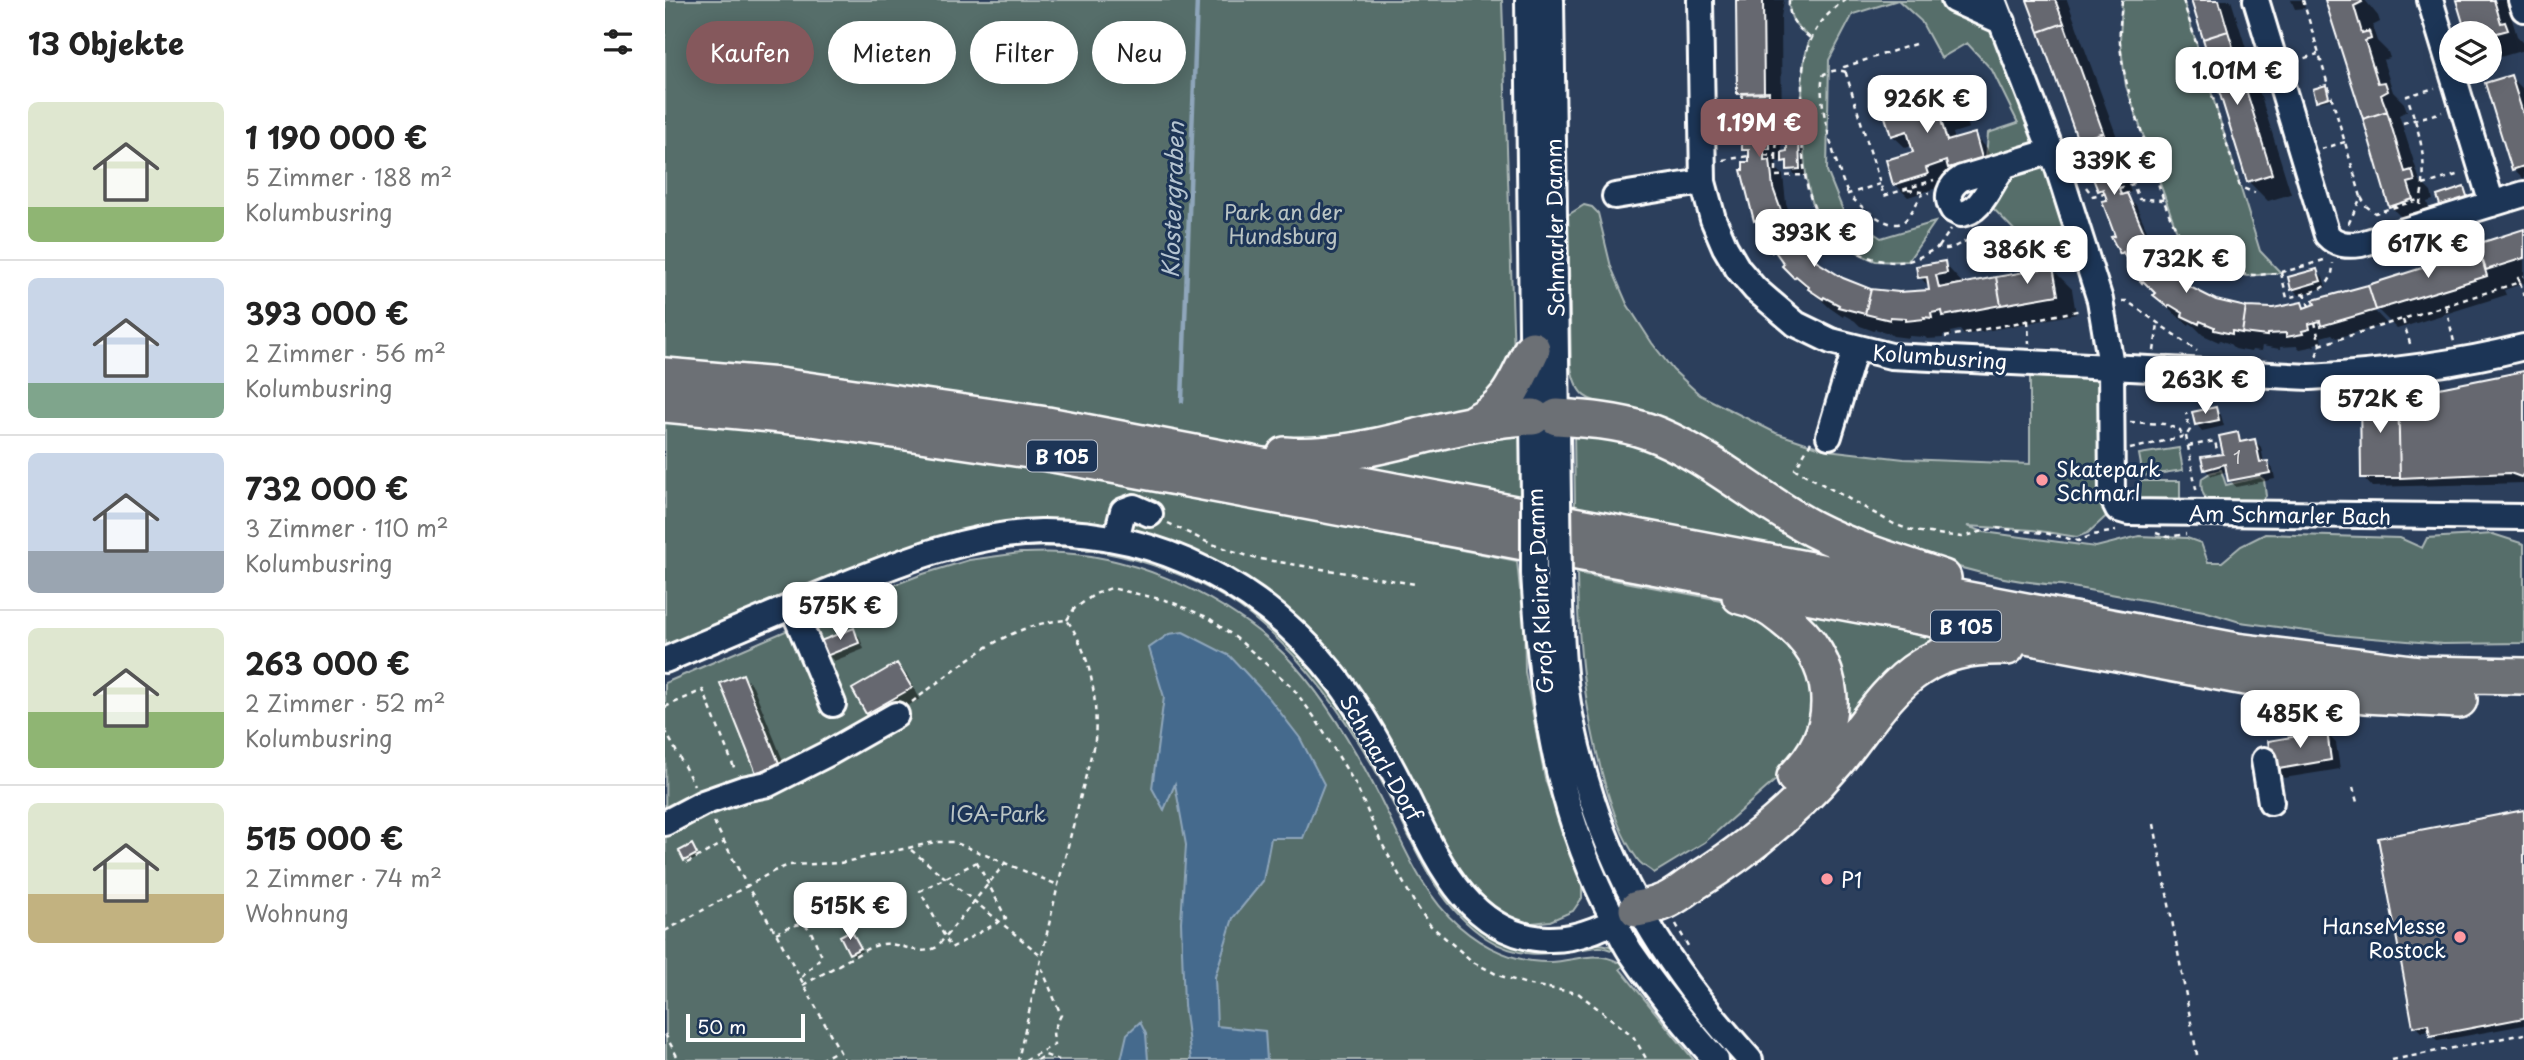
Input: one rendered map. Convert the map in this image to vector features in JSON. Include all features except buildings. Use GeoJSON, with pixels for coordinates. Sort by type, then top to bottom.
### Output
{"type":"FeatureCollection","features":[{"type":"Feature","properties":{"kind":"highway"},"geometry":{"type":"LineString","coordinates":[[1475,422],[1493,413],[1505,402],[1532,349]]}},
{"type":"Feature","properties":{"kind":"highway","name":"B 105"},"geometry":{"type":"LineString","coordinates":[[665,376],[779,386],[1019,420],[2236,651],[2363,669],[2433,675],[2524,676]]}},
{"type":"Feature","properties":{"kind":"highway","name":"B 105"},"geometry":{"type":"LineString","coordinates":[[665,404],[812,418],[1043,452],[2115,654],[2365,695],[2455,700],[2524,699]]}},
{"type":"Feature","properties":{"kind":"highway"},"geometry":{"type":"LineString","coordinates":[[1157,445],[1196,440],[1268,453],[1302,456],[1332,454],[1475,422],[1545,417],[1610,421],[1649,432],[1700,458],[1760,498],[1814,529],[1902,564],[1990,593],[2015,611]]}},
{"type":"Feature","properties":{"kind":"highway"},"geometry":{"type":"LineString","coordinates":[[1626,915],[1653,885],[1744,824],[1801,771],[1815,754],[1825,734],[1830,694],[1826,674],[1811,645],[1798,628],[1773,610],[1745,597],[1682,584],[1655,567]]}},
{"type":"Feature","properties":{"kind":"highway"},"geometry":{"type":"LineString","coordinates":[[1626,915],[1664,902],[1710,873],[1771,826],[1834,764],[1896,687],[1930,661],[1957,651],[1991,646],[2083,659],[2115,654]]}},
{"type":"Feature","properties":{"kind":"street","name":"Schmarler Damm"},"geometry":{"type":"LineString","coordinates":[[1528,0],[1532,349],[1545,417]]}},
{"type":"Feature","properties":{"kind":"street","name":"Schmarler Damm"},"geometry":{"type":"LineString","coordinates":[[1545,417],[1551,0]]}},
{"type":"Feature","properties":{"kind":"street","name":"Kolumbusring"},"geometry":{"type":"LineString","coordinates":[[1700,0],[1703,171],[1713,219],[1738,270],[1755,289],[1796,324],[1831,341],[1891,356],[2310,377],[2375,374],[2418,368],[2524,347]]}},
{"type":"Feature","properties":{"kind":"street"},"geometry":{"type":"LineString","coordinates":[[1954,0],[1998,11],[2052,151],[2091,269],[2101,303],[2111,365]]}},
{"type":"Feature","properties":{"kind":"street"},"geometry":{"type":"LineString","coordinates":[[2256,0],[2327,235],[2340,244],[2361,244],[2524,194]]}},
{"type":"Feature","properties":{"kind":"street"},"geometry":{"type":"LineString","coordinates":[[2430,0],[2439,30]]}},
{"type":"Feature","properties":{"kind":"street"},"geometry":{"type":"LineString","coordinates":[[2521,0],[2524,9]]}},
{"type":"Feature","properties":{"kind":"street"},"geometry":{"type":"LineString","coordinates":[[2456,84],[2492,204]]}},
{"type":"Feature","properties":{"kind":"street"},"geometry":{"type":"LineString","coordinates":[[2007,164],[2052,151]]}},
{"type":"Feature","properties":{"kind":"street"},"geometry":{"type":"LineString","coordinates":[[1615,196],[1703,171]]}},
{"type":"Feature","properties":{"kind":"street"},"geometry":{"type":"LineString","coordinates":[[1822,434],[1855,349]]}},
{"type":"Feature","properties":{"kind":"street","name":"Am Schmarler Bach"},"geometry":{"type":"LineString","coordinates":[[2111,365],[2112,497],[2118,509],[2128,512],[2524,517]]}},
{"type":"Feature","properties":{"kind":"street","name":"Groß Kleiner Damm"},"geometry":{"type":"LineString","coordinates":[[1545,417],[1557,455],[1546,498],[1534,573],[1543,694],[1559,776],[1575,830],[1593,876],[1626,915],[1659,944],[1703,1005],[1750,1060]]}},
{"type":"Feature","properties":{"kind":"street","name":"Groß Kleiner Damm"},"geometry":{"type":"LineString","coordinates":[[1545,417],[1546,498],[1559,577],[1563,667],[1573,732],[1626,915],[1629,950],[1716,1060]]}},
{"type":"Feature","properties":{"kind":"street"},"geometry":{"type":"LineString","coordinates":[[1116,539],[1123,512],[1134,507],[1150,514]]}},
{"type":"Feature","properties":{"kind":"street","name":"Schmarl-Dorf"},"geometry":{"type":"LineString","coordinates":[[665,660],[921,555],[970,541],[1008,534],[1043,532],[1116,539],[1165,551],[1231,583],[1288,625],[1338,681],[1386,756],[1445,873],[1479,912],[1515,934],[1550,939],[1584,934],[1626,915]]}},
{"type":"Feature","properties":{"kind":"street"},"geometry":{"type":"LineString","coordinates":[[792,606],[833,704]]}},
{"type":"Feature","properties":{"kind":"street"},"geometry":{"type":"LineString","coordinates":[[665,823],[703,803],[786,776],[896,715]]}},
{"type":"Feature","properties":{"kind":"street"},"geometry":{"type":"LineString","coordinates":[[2264,760],[2271,802]]}},
{"type":"Feature","properties":{"kind":"path"},"geometry":{"type":"LineString","coordinates":[[1789,0],[1788,10],[1793,24],[1810,38]]}},
{"type":"Feature","properties":{"kind":"path"},"geometry":{"type":"LineString","coordinates":[[1846,0],[1836,6],[1810,38],[1805,53],[1802,80],[1805,175],[1811,204],[1824,227],[1844,245],[1874,261],[1908,261],[1939,247],[1948,249],[1969,240],[2045,248],[2091,269]]}},
{"type":"Feature","properties":{"kind":"path"},"geometry":{"type":"LineString","coordinates":[[2122,0],[2120,41],[2126,86],[2176,229],[2197,256],[2219,269],[2247,276],[2281,273],[2333,257],[2333,277],[2327,285],[2304,293],[2287,298],[2281,273]]}},
{"type":"Feature","properties":{"kind":"path"},"geometry":{"type":"LineString","coordinates":[[2183,0],[2240,187],[2255,192]]}},
{"type":"Feature","properties":{"kind":"path"},"geometry":{"type":"LineString","coordinates":[[2303,0],[2361,197],[2366,206],[2375,213],[2420,199]]}},
{"type":"Feature","properties":{"kind":"path"},"geometry":{"type":"LineString","coordinates":[[1915,44],[1844,67],[1884,196],[1941,178],[1937,183]]}},
{"type":"Feature","properties":{"kind":"path"},"geometry":{"type":"LineString","coordinates":[[1846,72],[1831,71],[1824,75],[1821,81],[1825,115],[1837,169],[1848,194],[1877,217],[1895,223],[1902,222],[1923,193]]}},
{"type":"Feature","properties":{"kind":"path"},"geometry":{"type":"LineString","coordinates":[[2419,226],[2424,156],[2416,120],[2407,96],[2448,84]]}},
{"type":"Feature","properties":{"kind":"path"},"geometry":{"type":"LineString","coordinates":[[2403,123],[2462,106]]}},
{"type":"Feature","properties":{"kind":"path"},"geometry":{"type":"LineString","coordinates":[[1803,131],[1777,132],[1776,176],[1805,175]]}},
{"type":"Feature","properties":{"kind":"path"},"geometry":{"type":"LineString","coordinates":[[2147,149],[2125,163],[2139,199],[2164,200]]}},
{"type":"Feature","properties":{"kind":"path"},"geometry":{"type":"LineString","coordinates":[[1764,155],[1776,156]]}},
{"type":"Feature","properties":{"kind":"path"},"geometry":{"type":"LineString","coordinates":[[1703,171],[1749,156]]}},
{"type":"Feature","properties":{"kind":"path"},"geometry":{"type":"LineString","coordinates":[[2423,185],[2481,167]]}},
{"type":"Feature","properties":{"kind":"path"},"geometry":{"type":"LineString","coordinates":[[1848,194],[1880,184]]}},
{"type":"Feature","properties":{"kind":"path"},"geometry":{"type":"LineString","coordinates":[[2119,188],[2133,184]]}},
{"type":"Feature","properties":{"kind":"path"},"geometry":{"type":"LineString","coordinates":[[1905,189],[1923,193],[1935,191]]}},
{"type":"Feature","properties":{"kind":"path"},"geometry":{"type":"LineString","coordinates":[[2340,244],[2361,197]]}},
{"type":"Feature","properties":{"kind":"path"},"geometry":{"type":"LineString","coordinates":[[2524,276],[2518,278],[2524,296]]}},
{"type":"Feature","properties":{"kind":"path"},"geometry":{"type":"LineString","coordinates":[[2320,345],[2520,282]]}},
{"type":"Feature","properties":{"kind":"path"},"geometry":{"type":"LineString","coordinates":[[2304,293],[2309,306]]}},
{"type":"Feature","properties":{"kind":"path"},"geometry":{"type":"LineString","coordinates":[[1939,339],[2101,303],[2127,301],[2198,351]]}},
{"type":"Feature","properties":{"kind":"path"},"geometry":{"type":"LineString","coordinates":[[2446,306],[2456,348]]}},
{"type":"Feature","properties":{"kind":"path"},"geometry":{"type":"LineString","coordinates":[[2028,320],[2030,361]]}},
{"type":"Feature","properties":{"kind":"path"},"geometry":{"type":"LineString","coordinates":[[2403,320],[2418,368]]}},
{"type":"Feature","properties":{"kind":"path"},"geometry":{"type":"LineString","coordinates":[[2310,377],[2320,345],[2315,322]]}},
{"type":"Feature","properties":{"kind":"path"},"geometry":{"type":"LineString","coordinates":[[2151,368],[2158,324]]}},
{"type":"Feature","properties":{"kind":"path"},"geometry":{"type":"LineString","coordinates":[[2112,453],[2184,437],[2190,430],[2186,413]]}},
{"type":"Feature","properties":{"kind":"path"},"geometry":{"type":"LineString","coordinates":[[2112,422],[2164,424],[2178,428],[2188,446],[2201,512],[2197,523],[2185,535],[2168,537],[2151,530]]}},
{"type":"Feature","properties":{"kind":"path"},"geometry":{"type":"LineString","coordinates":[[1822,434],[1795,470],[1903,528],[1962,537],[1990,529],[2014,530],[2078,541],[2117,530]]}},
{"type":"Feature","properties":{"kind":"path"},"geometry":{"type":"LineString","coordinates":[[2188,446],[2215,441],[2218,455]]}},
{"type":"Feature","properties":{"kind":"path"},"geometry":{"type":"LineString","coordinates":[[1150,514],[1209,543],[1254,558],[1415,584]]}},
{"type":"Feature","properties":{"kind":"path"},"geometry":{"type":"LineString","coordinates":[[1067,620],[1074,609],[1095,594],[1111,588],[1169,601],[1209,618],[1292,687],[1315,718],[1356,785],[1380,840],[1414,902],[1430,925],[1473,962],[1498,975],[1530,985],[1578,993],[1633,1036],[1647,1060]]}},
{"type":"Feature","properties":{"kind":"path"},"geometry":{"type":"LineString","coordinates":[[896,715],[990,645],[1022,629],[1050,621],[1067,620]]}},
{"type":"Feature","properties":{"kind":"path"},"geometry":{"type":"LineString","coordinates":[[1018,1060],[1095,740],[1097,718],[1094,692],[1086,660],[1067,620]]}},
{"type":"Feature","properties":{"kind":"path"},"geometry":{"type":"LineString","coordinates":[[665,707],[703,690],[743,789]]}},
{"type":"Feature","properties":{"kind":"path"},"geometry":{"type":"LineString","coordinates":[[665,730],[747,886],[776,933],[844,1060]]}},
{"type":"Feature","properties":{"kind":"path"},"geometry":{"type":"LineString","coordinates":[[2353,787],[2358,806]]}},
{"type":"Feature","properties":{"kind":"path"},"geometry":{"type":"LineString","coordinates":[[2154,824],[2198,1060]]}},
{"type":"Feature","properties":{"kind":"path"},"geometry":{"type":"LineString","coordinates":[[687,863],[726,842]]}},
{"type":"Feature","properties":{"kind":"path"},"geometry":{"type":"LineString","coordinates":[[665,931],[789,865],[839,863],[935,842],[954,842],[1058,885]]}},
{"type":"Feature","properties":{"kind":"path"},"geometry":{"type":"LineString","coordinates":[[910,849],[1041,956]]}},
{"type":"Feature","properties":{"kind":"path"},"geometry":{"type":"LineString","coordinates":[[977,862],[989,884],[1006,918],[951,948],[920,891],[977,862]]}},
{"type":"Feature","properties":{"kind":"path"},"geometry":{"type":"LineString","coordinates":[[803,985],[867,948],[889,943],[921,952],[937,947],[1006,862]]}},
{"type":"Feature","properties":{"kind":"path"},"geometry":{"type":"LineString","coordinates":[[776,933],[790,926],[804,924],[810,927],[822,956],[800,979]]}},
{"type":"Feature","properties":{"kind":"path"},"geometry":{"type":"LineString","coordinates":[[1025,1060],[1053,1045],[1053,1031],[1061,1015],[1040,964]]}},
{"type":"Feature","properties":{"kind":"path"},"geometry":{"type":"LineString","coordinates":[[665,1034],[679,1060]]}},
{"type":"Feature","properties":{"kind":"path"},"geometry":{"type":"LineString","coordinates":[[2392,1060],[2524,1034]]}},
{"type":"Feature","properties":{"kind":"path"},"geometry":{"type":"LineString","coordinates":[[820,1060],[839,1050]]}},
{"type":"Feature","properties":{"kind":"path"},"geometry":{"type":"LineString","coordinates":[[1037,1060],[1045,1055],[1059,1060]]}},
{"type":"Feature","properties":{"kind":"green space","name":"Park an der Hundsburg"},"geometry":{"type":"Polygon","coordinates":[[[665,0],[1502,0],[1514,356],[1491,405],[1285,448],[1249,446],[1041,467],[1517,561],[1520,590],[1524,591],[1525,672],[1545,779],[1582,878],[1582,898],[1573,911],[1550,921],[1514,922],[1468,893],[1367,711],[1245,584],[1042,525],[793,596],[665,646],[665,0]]]}},
{"type":"Feature","properties":{"kind":"green space"},"geometry":{"type":"Polygon","coordinates":[[[1789,0],[1898,0],[1853,14],[1829,60],[1827,171],[1844,213],[1881,238],[1935,222],[1908,261],[1876,261],[1864,256],[1837,239],[1817,212],[1807,180],[1804,145],[1802,82],[1810,38],[1794,22],[1789,0]]]}},
{"type":"Feature","properties":{"kind":"green space"},"geometry":{"type":"Polygon","coordinates":[[[1898,0],[1993,0],[2080,236],[2021,237],[1983,198],[1988,133],[2018,123],[1992,70],[1967,43],[1941,58],[1921,21],[1898,0]]]}},
{"type":"Feature","properties":{"kind":"green space"},"geometry":{"type":"Polygon","coordinates":[[[2122,0],[2183,0],[2260,251],[2281,273],[2247,276],[2219,269],[2197,256],[2176,229],[2126,86],[2120,41],[2122,0]]]}},
{"type":"Feature","properties":{"kind":"green space"},"geometry":{"type":"Polygon","coordinates":[[[1584,205],[1592,207],[1598,213],[1611,267],[1627,304],[1673,370],[1700,395],[1776,433],[1827,450],[1904,459],[2030,464],[2030,368],[2104,372],[2113,510],[2088,533],[2077,537],[2033,530],[1967,526],[1984,532],[2096,547],[2139,536],[2187,538],[2201,543],[2208,562],[2222,562],[2241,546],[2265,534],[2400,538],[2422,548],[2427,538],[2493,534],[2524,544],[2524,643],[2443,644],[2336,635],[2240,622],[2204,611],[2061,585],[2005,578],[1948,564],[1835,520],[1624,407],[1595,401],[1582,394],[1571,367],[1568,215],[1584,205]]]}},
{"type":"Feature","properties":{"kind":"green space"},"geometry":{"type":"Polygon","coordinates":[[[1574,429],[1638,437],[1835,557],[1575,509],[1574,429]]]}},
{"type":"Feature","properties":{"kind":"green space"},"geometry":{"type":"Polygon","coordinates":[[[1522,430],[1522,501],[1369,472],[1339,459],[1522,430]]]}},
{"type":"Feature","properties":{"kind":"green space"},"geometry":{"type":"Polygon","coordinates":[[[2179,448],[2183,470],[2143,476],[2139,454],[2179,448]]]}},
{"type":"Feature","properties":{"kind":"green space"},"geometry":{"type":"Polygon","coordinates":[[[2221,470],[2226,485],[2260,477],[2264,480],[2266,496],[2261,501],[2210,502],[2202,491],[2202,478],[2221,470]]]}},
{"type":"Feature","properties":{"kind":"green space"},"geometry":{"type":"Polygon","coordinates":[[[2139,481],[2180,481],[2180,505],[2139,505],[2139,481]]]}},
{"type":"Feature","properties":{"kind":"green space"},"geometry":{"type":"Polygon","coordinates":[[[1020,543],[1085,546],[1142,558],[1194,577],[1240,604],[1282,639],[1319,680],[1354,728],[1386,782],[1429,872],[1452,904],[1466,918],[1484,932],[1525,949],[1548,951],[1603,944],[1619,951],[1599,947],[1542,954],[1515,951],[1486,938],[1468,924],[1452,907],[1426,869],[1372,764],[1331,700],[1282,643],[1238,607],[1211,590],[1150,564],[1117,555],[1053,547],[1009,548],[972,554],[923,567],[920,564],[1020,543]]]}},
{"type":"Feature","properties":{"kind":"green space","name":"IGA-Park"},"geometry":{"type":"Polygon","coordinates":[[[1020,553],[1092,556],[1122,563],[1182,585],[1238,616],[1285,655],[1311,685],[1345,734],[1365,769],[1421,879],[1432,896],[1459,926],[1501,953],[1525,960],[1551,962],[1593,956],[1618,962],[1625,958],[1628,963],[1620,969],[1694,1060],[666,1060],[665,683],[923,574],[969,560],[1020,553]]]}},
{"type":"Feature","properties":{"kind":"green space"},"geometry":{"type":"Polygon","coordinates":[[[1577,573],[1737,603],[1790,632],[1819,704],[1795,763],[1705,842],[1654,873],[1640,862],[1627,842],[1604,781],[1591,728],[1583,678],[1577,573]]]}},
{"type":"Feature","properties":{"kind":"green space"},"geometry":{"type":"Polygon","coordinates":[[[1792,608],[1955,643],[1773,809],[1831,737],[1792,608]]]}},
{"type":"Feature","properties":{"kind":"water"},"geometry":{"type":"Polygon","coordinates":[[[1183,632],[1230,656],[1269,698],[1300,738],[1324,784],[1303,838],[1271,838],[1263,881],[1233,918],[1215,977],[1217,1026],[1265,1031],[1267,1060],[1191,1060],[1184,1005],[1181,922],[1186,845],[1175,784],[1164,810],[1152,788],[1164,697],[1149,648],[1169,634],[1183,632]]]}},
{"type":"Feature","properties":{"kind":"water"},"geometry":{"type":"Polygon","coordinates":[[[1140,1022],[1146,1034],[1148,1060],[1121,1060],[1127,1034],[1140,1022]]]}},
{"type":"Feature","properties":{"kind":"waterway","name":"Klostergraben"},"geometry":{"type":"LineString","coordinates":[[1182,401],[1197,0]]}},
{"type":"Feature","properties":{"kind":"place","name":"Skatepark Schmarl"},"geometry":{"type":"Point","coordinates":[2042,480]}},
{"type":"Feature","properties":{"kind":"place","name":"P1"},"geometry":{"type":"Point","coordinates":[1827,879]}},
{"type":"Feature","properties":{"kind":"place","name":"HanseMesse Rostock"},"geometry":{"type":"Point","coordinates":[2460,937]}}]}
